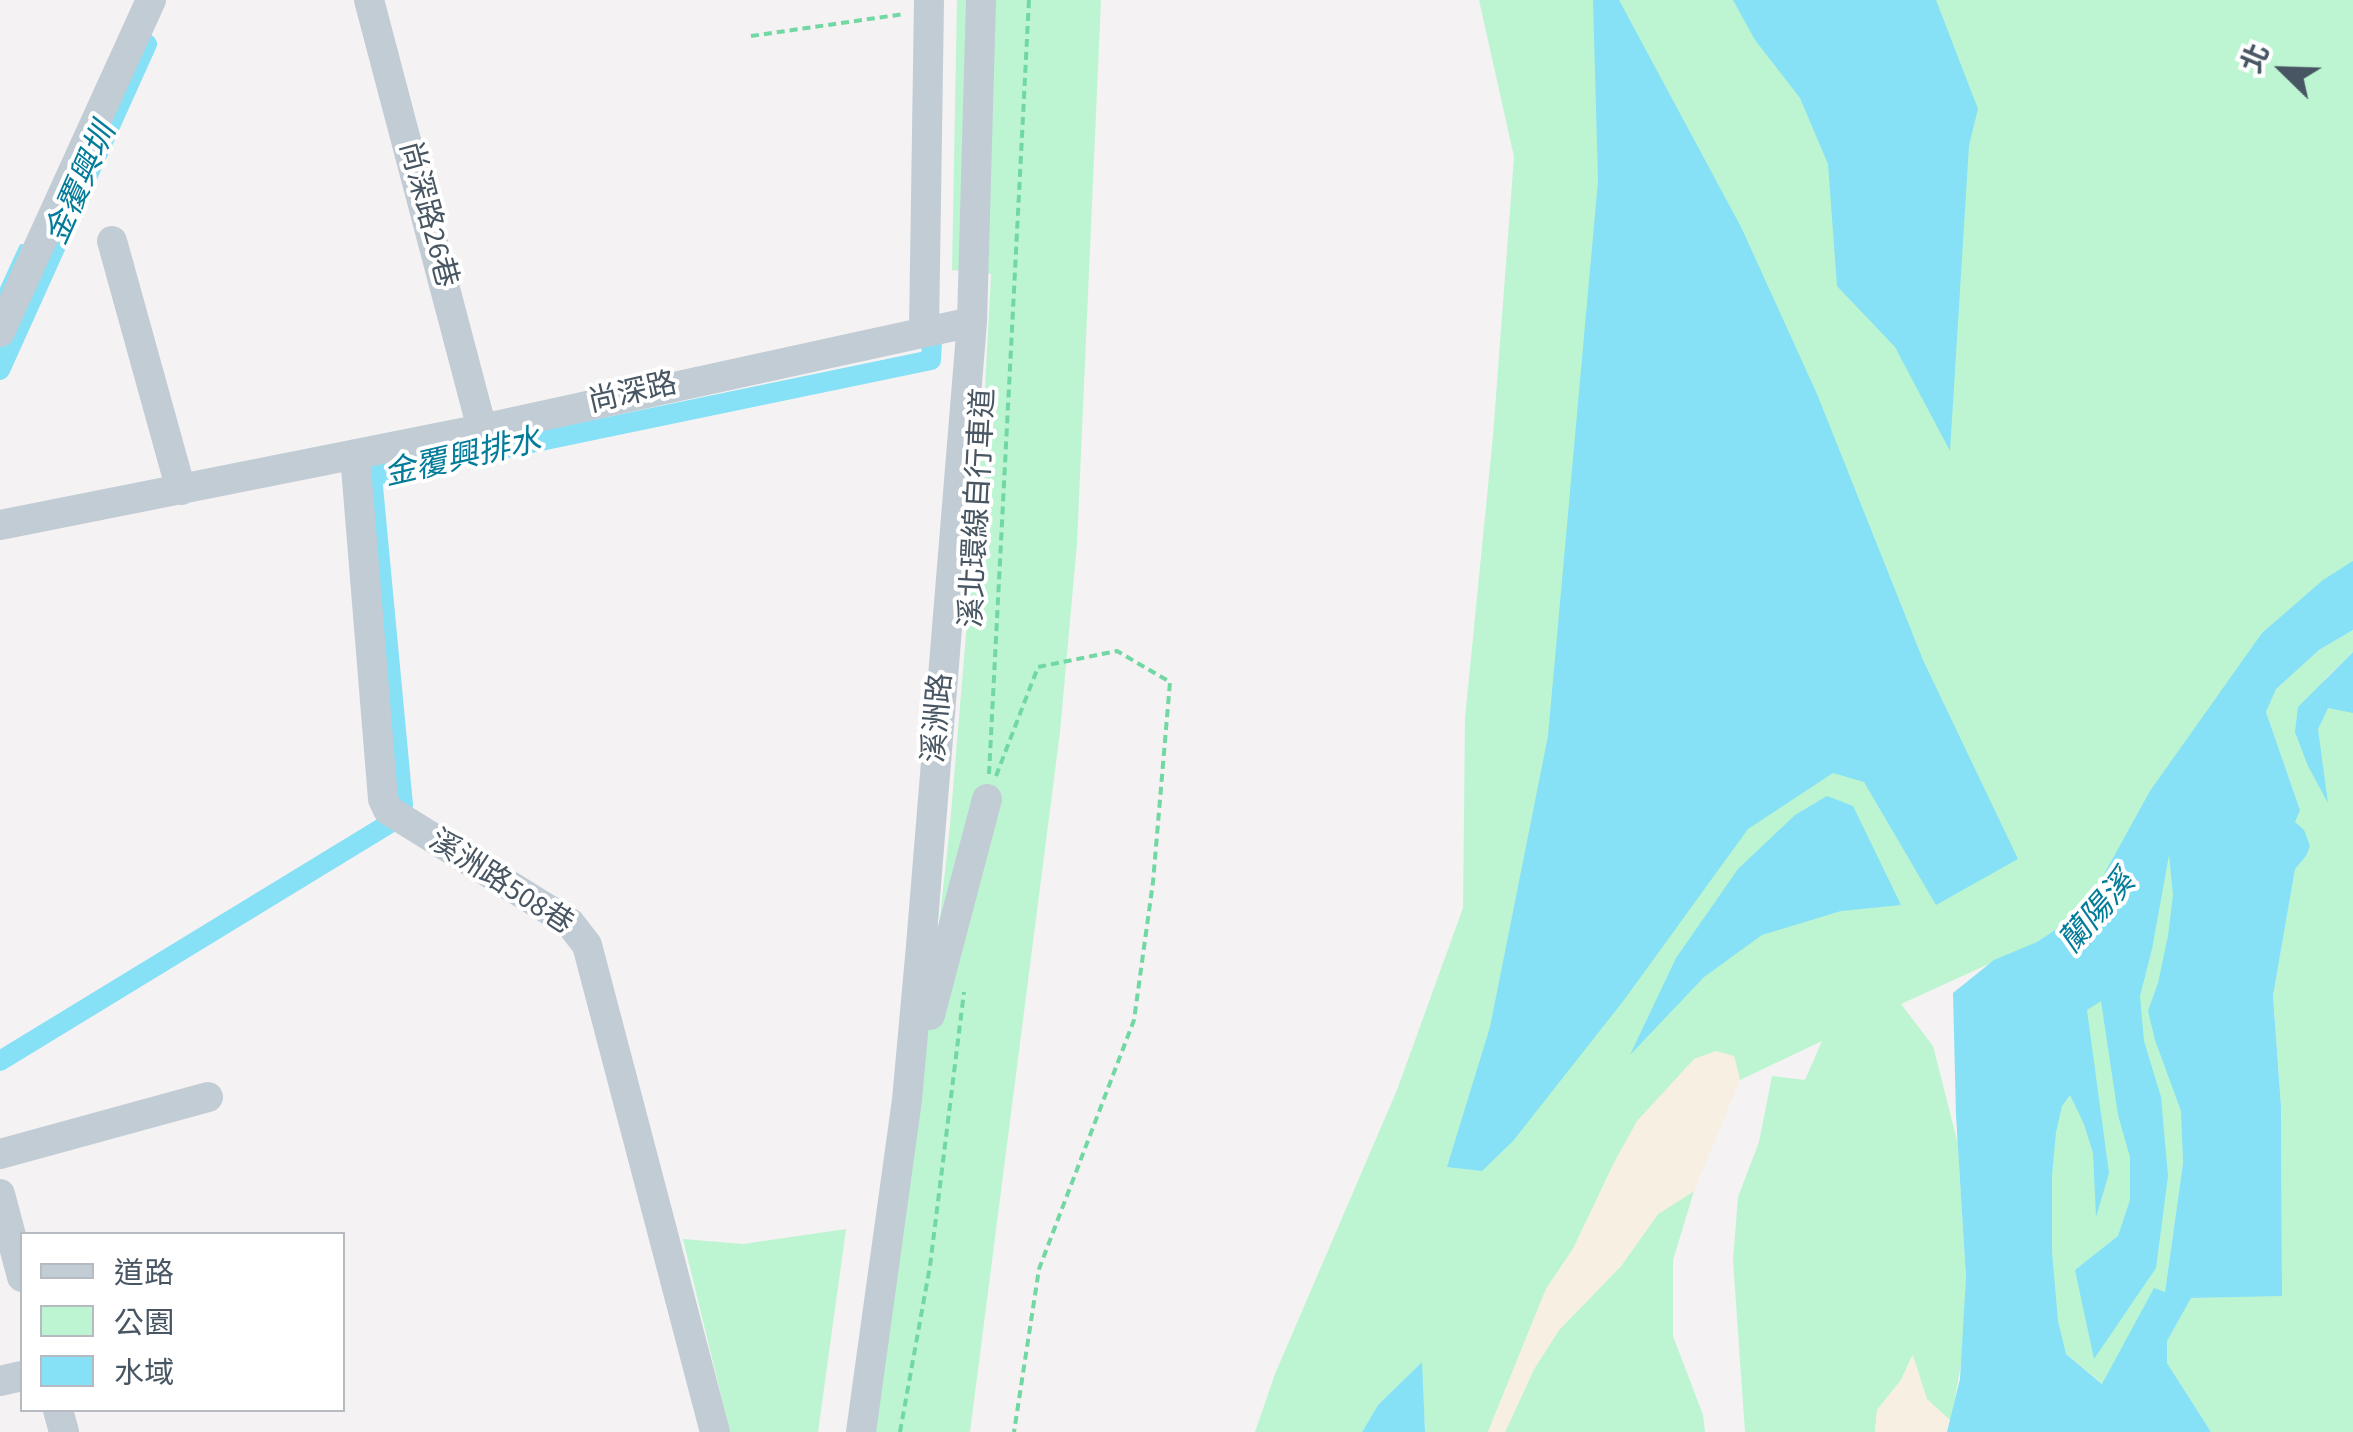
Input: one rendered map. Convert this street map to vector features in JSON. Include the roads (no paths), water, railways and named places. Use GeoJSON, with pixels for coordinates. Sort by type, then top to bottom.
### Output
{"type":"FeatureCollection","features":[{"type":"Feature","properties":{"kind":"street"},"geometry":{"type":"LineString","coordinates":[[0,332],[152,0]]}},
{"type":"Feature","properties":{"kind":"street","name":"尚深路26巷"},"geometry":{"type":"LineString","coordinates":[[369,0],[482,429]]}},
{"type":"Feature","properties":{"kind":"street","name":"溪洲路"},"geometry":{"type":"LineString","coordinates":[[862,1432],[907,1100],[972,322],[981,0]]}},
{"type":"Feature","properties":{"kind":"street"},"geometry":{"type":"LineString","coordinates":[[924,331],[929,5]]}},
{"type":"Feature","properties":{"kind":"street"},"geometry":{"type":"LineString","coordinates":[[112,241],[181,490]]}},
{"type":"Feature","properties":{"kind":"street","name":"尚深路"},"geometry":{"type":"LineString","coordinates":[[0,526],[482,429],[972,322]]}},
{"type":"Feature","properties":{"kind":"street","name":"溪洲路508巷"},"geometry":{"type":"LineString","coordinates":[[355,455],[383,799],[388,810],[570,923],[588,945],[715,1432]]}},
{"type":"Feature","properties":{"kind":"street"},"geometry":{"type":"LineString","coordinates":[[907,1100],[987,799]]}},
{"type":"Feature","properties":{"kind":"street"},"geometry":{"type":"LineString","coordinates":[[0,1154],[208,1097]]}},
{"type":"Feature","properties":{"kind":"street"},"geometry":{"type":"LineString","coordinates":[[0,1194],[20,1270]]}},
{"type":"Feature","properties":{"kind":"water"},"geometry":{"type":"Polygon","coordinates":[[[1593,0],[1619,0],[1741,227],[1817,394],[1923,660],[2018,859],[1936,905],[1864,782],[1833,773],[1748,829],[1624,1000],[1513,1141],[1482,1171],[1447,1167],[1490,1027],[1548,736],[1598,181],[1593,0]]]}},
{"type":"Feature","properties":{"kind":"water"},"geometry":{"type":"Polygon","coordinates":[[[1733,0],[1936,0],[1978,109],[1969,145],[1950,451],[1895,347],[1837,286],[1828,164],[1800,98],[1755,40],[1733,0]]]}},
{"type":"Feature","properties":{"kind":"water","name":"蘭陽溪"},"geometry":{"type":"Polygon","coordinates":[[[2353,561],[2353,630],[2319,650],[2276,689],[2266,712],[2300,810],[2295,822],[2304,830],[2310,846],[2295,869],[2273,996],[2281,1106],[2282,1296],[2191,1298],[2167,1341],[2167,1363],[2211,1432],[1947,1432],[1960,1379],[1966,1278],[1953,993],[1994,960],[2037,942],[2074,917],[2097,887],[2150,791],[2262,633],[2323,580],[2353,561]],[[2169,855],[2140,996],[2144,1041],[2161,1097],[2168,1176],[2156,1268],[2094,1359],[2075,1270],[2118,1236],[2130,1200],[2130,1157],[2118,1115],[2101,1001],[2087,1010],[2109,1173],[2096,1217],[2093,1153],[2070,1095],[2062,1106],[2056,1132],[2052,1252],[2058,1321],[2066,1354],[2102,1384],[2154,1288],[2165,1292],[2183,1163],[2181,1111],[2148,1011],[2158,983],[2173,895],[2169,855]]]}},
{"type":"Feature","properties":{"kind":"water"},"geometry":{"type":"Polygon","coordinates":[[[2353,652],[2353,713],[2328,708],[2318,729],[2328,803],[2295,732],[2298,707],[2353,652]]]}},
{"type":"Feature","properties":{"kind":"water"},"geometry":{"type":"Polygon","coordinates":[[[1827,796],[1853,806],[1901,905],[1841,911],[1762,935],[1704,977],[1630,1055],[1676,958],[1738,869],[1795,815],[1827,796]]]}},
{"type":"Feature","properties":{"kind":"water"},"geometry":{"type":"Polygon","coordinates":[[[1422,1362],[1425,1432],[1362,1432],[1378,1405],[1422,1362]]]}},
{"type":"Feature","properties":{"kind":"waterway","name":"金覆興圳"},"geometry":{"type":"LineString","coordinates":[[0,370],[147,44]]}},
{"type":"Feature","properties":{"kind":"waterway"},"geometry":{"type":"LineString","coordinates":[[0,295],[22,247]]}},
{"type":"Feature","properties":{"kind":"waterway","name":"金覆興排水"},"geometry":{"type":"LineString","coordinates":[[0,1061],[395,820],[403,805],[372,476],[931,360],[933,323]]}}]}
